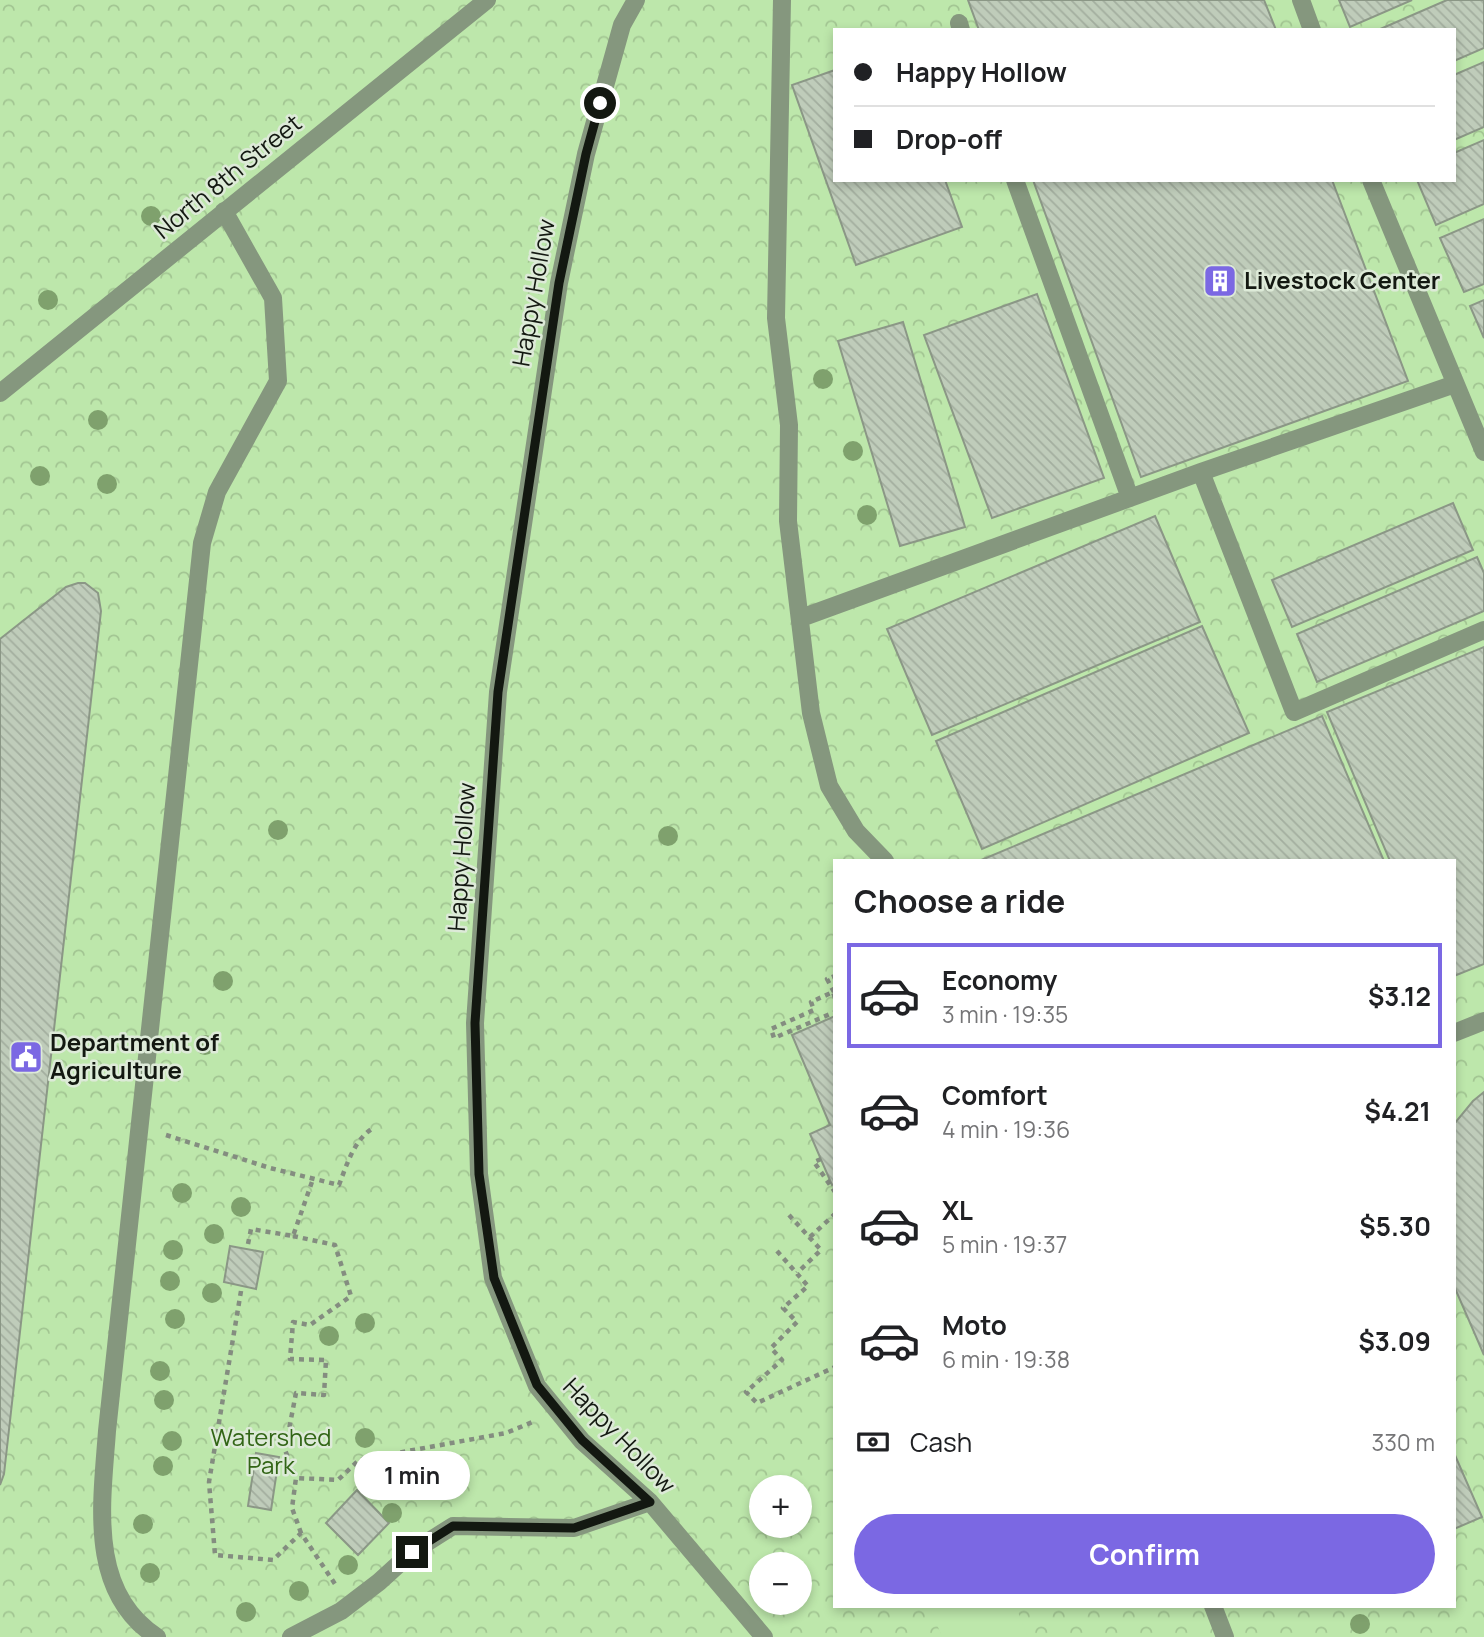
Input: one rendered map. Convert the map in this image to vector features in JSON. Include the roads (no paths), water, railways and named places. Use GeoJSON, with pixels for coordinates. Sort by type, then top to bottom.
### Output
{"type":"FeatureCollection","features":[{"type":"Feature","properties":{"kind":"street","name":"North 8th Street"},"geometry":{"type":"LineString","coordinates":[[0,393],[487,0]]}},
{"type":"Feature","properties":{"kind":"street","name":"Happy Hollow"},"geometry":{"type":"LineString","coordinates":[[636,0],[622,25],[586,154],[559,283],[498,692],[475,1023],[479,1174],[494,1278],[537,1385],[582,1440],[650,1502],[764,1637]]}},
{"type":"Feature","properties":{"kind":"street"},"geometry":{"type":"LineString","coordinates":[[782,0],[776,318],[789,425],[788,521],[811,713],[829,786],[856,831],[883,859]]}},
{"type":"Feature","properties":{"kind":"street"},"geometry":{"type":"LineString","coordinates":[[1301,0],[1311,28]]}},
{"type":"Feature","properties":{"kind":"street"},"geometry":{"type":"LineString","coordinates":[[1016,182],[1130,498]]}},
{"type":"Feature","properties":{"kind":"street"},"geometry":{"type":"LineString","coordinates":[[1372,182],[1484,452]]}},
{"type":"Feature","properties":{"kind":"street"},"geometry":{"type":"LineString","coordinates":[[156,1637],[139,1626],[123,1604],[113,1583],[104,1547],[102,1506],[107,1432],[202,543],[218,492],[278,381],[273,298],[224,211]]}},
{"type":"Feature","properties":{"kind":"street"},"geometry":{"type":"LineString","coordinates":[[801,618],[1201,472],[1455,384]]}},
{"type":"Feature","properties":{"kind":"street"},"geometry":{"type":"LineString","coordinates":[[1201,472],[1294,712],[1484,630]]}},
{"type":"Feature","properties":{"kind":"street"},"geometry":{"type":"LineString","coordinates":[[1456,1032],[1484,1021]]}},
{"type":"Feature","properties":{"kind":"street"},"geometry":{"type":"LineString","coordinates":[[291,1637],[350,1605],[412,1552],[453,1526],[574,1528],[650,1502]]}},
{"type":"Feature","properties":{"kind":"street"},"geometry":{"type":"LineString","coordinates":[[1214,1608],[1225,1637]]}},
{"type":"Feature","properties":{"kind":"place","name":"Livestock Center"},"geometry":{"type":"Point","coordinates":[1220,281]}},
{"type":"Feature","properties":{"kind":"place","name":"Department of Agriculture"},"geometry":{"type":"Point","coordinates":[26,1057]}},
{"type":"Feature","properties":{"kind":"park label","name":"Watershed Park"},"geometry":{"type":"Point","coordinates":[271,1452]}}]}
